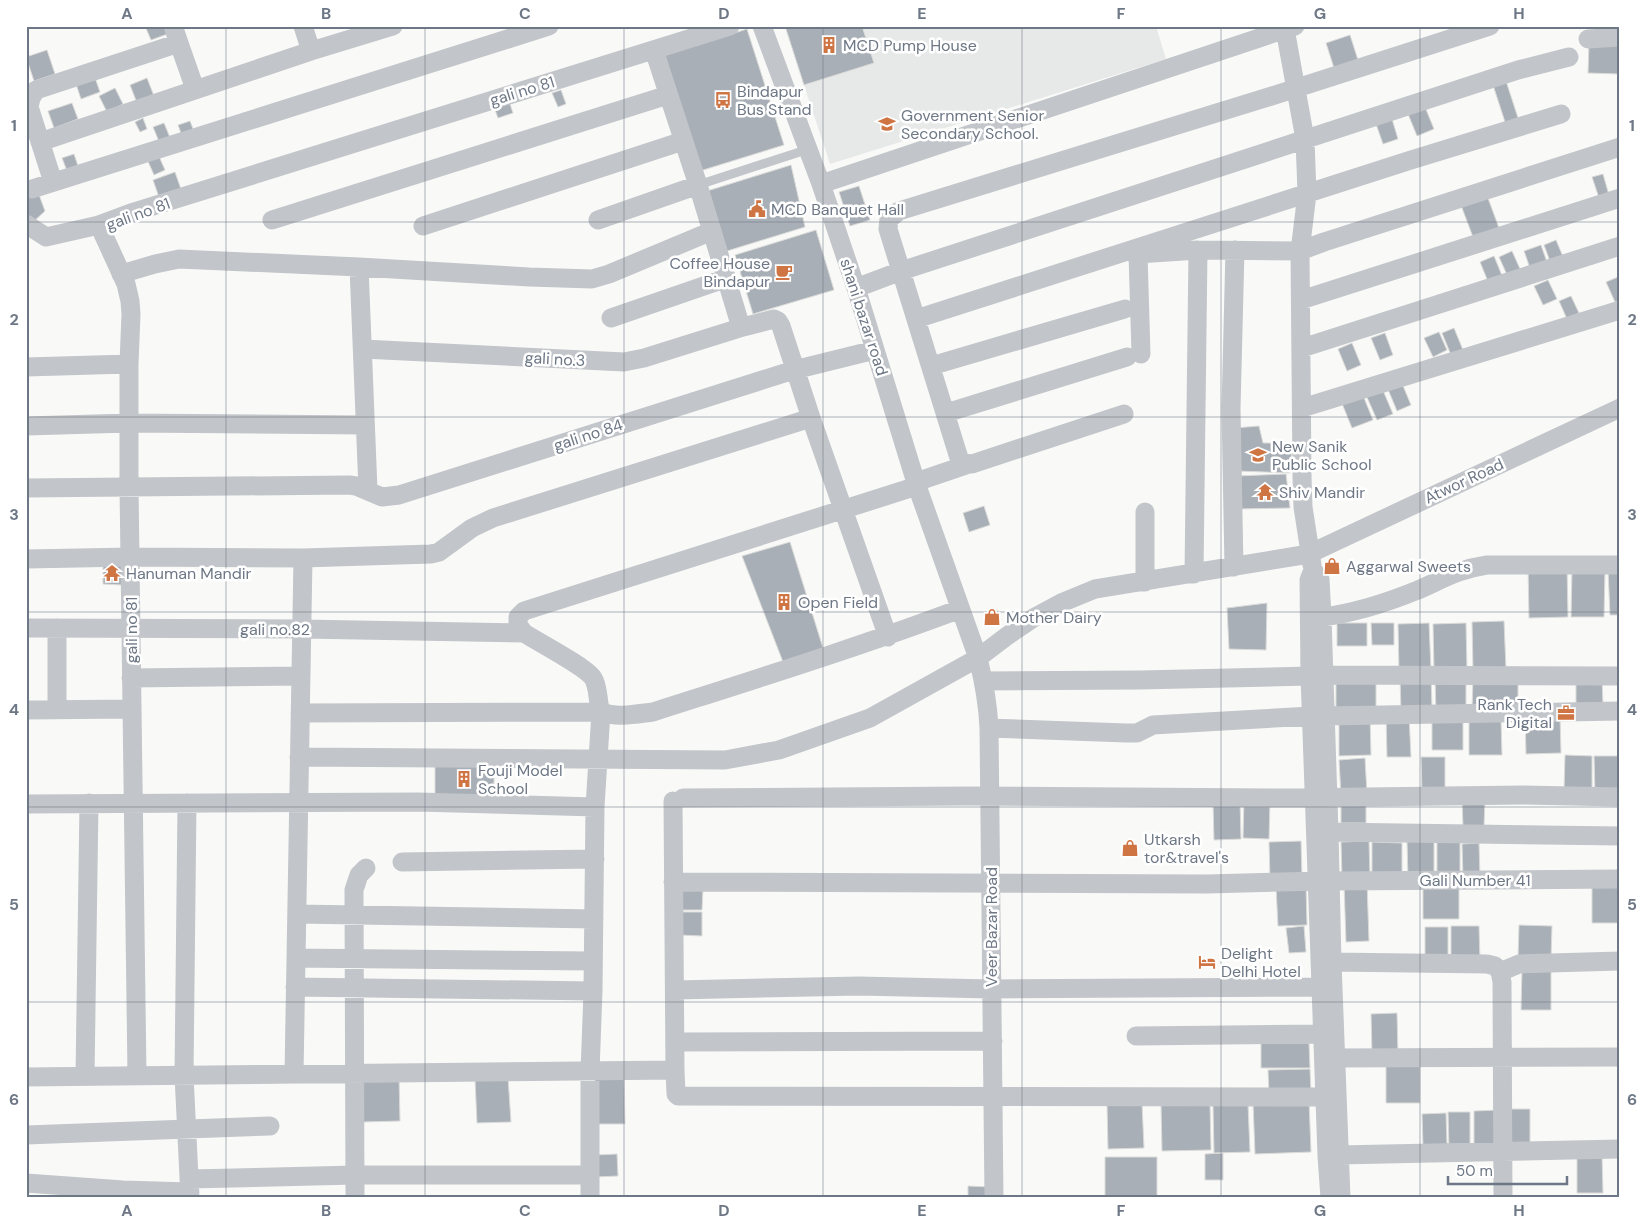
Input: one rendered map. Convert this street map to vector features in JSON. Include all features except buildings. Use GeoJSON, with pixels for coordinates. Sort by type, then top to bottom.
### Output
{"type":"FeatureCollection","features":[{"type":"Feature","properties":{"kind":"street"},"geometry":{"type":"LineString","coordinates":[[303,26],[311,51]]}},
{"type":"Feature","properties":{"kind":"street"},"geometry":{"type":"LineString","coordinates":[[40,142],[195,89],[393,26]]}},
{"type":"Feature","properties":{"kind":"street"},"geometry":{"type":"LineString","coordinates":[[32,189],[549,26]]}},
{"type":"Feature","properties":{"kind":"street","name":"gali no 81"},"geometry":{"type":"LineString","coordinates":[[137,1076],[130,629],[130,301],[121,274],[99,225],[654,50],[689,32],[730,26]]}},
{"type":"Feature","properties":{"kind":"street","name":"shani bazar road"},"geometry":{"type":"LineString","coordinates":[[762,26],[821,184],[856,288],[916,484],[978,658]]}},
{"type":"Feature","properties":{"kind":"street"},"geometry":{"type":"LineString","coordinates":[[966,464],[962,463],[959,458],[888,230],[889,219],[899,210],[1296,88],[1490,26]]}},
{"type":"Feature","properties":{"kind":"street"},"geometry":{"type":"LineString","coordinates":[[821,184],[1290,28],[1296,88],[1305,139],[1306,194],[1300,251],[1303,507],[1311,562],[1309,580],[1316,675],[1324,881],[1332,962],[1341,1198]]}},
{"type":"Feature","properties":{"kind":"street"},"geometry":{"type":"LineString","coordinates":[[53,182],[29,107],[31,98],[36,90],[176,35],[195,89]]}},
{"type":"Feature","properties":{"kind":"street"},"geometry":{"type":"LineString","coordinates":[[1588,39],[1620,37]]}},
{"type":"Feature","properties":{"kind":"street"},"geometry":{"type":"LineString","coordinates":[[654,50],[739,320],[743,327]]}},
{"type":"Feature","properties":{"kind":"street"},"geometry":{"type":"LineString","coordinates":[[856,288],[1305,139],[1518,70],[1568,57]]}},
{"type":"Feature","properties":{"kind":"street"},"geometry":{"type":"LineString","coordinates":[[272,220],[668,95]]}},
{"type":"Feature","properties":{"kind":"street"},"geometry":{"type":"LineString","coordinates":[[916,319],[1561,114]]}},
{"type":"Feature","properties":{"kind":"street"},"geometry":{"type":"LineString","coordinates":[[423,226],[683,141]]}},
{"type":"Feature","properties":{"kind":"street"},"geometry":{"type":"LineString","coordinates":[[946,413],[1134,356],[1138,254],[1198,250],[1300,251],[1620,147]]}},
{"type":"Feature","properties":{"kind":"street"},"geometry":{"type":"LineString","coordinates":[[598,220],[698,185]]}},
{"type":"Feature","properties":{"kind":"street"},"geometry":{"type":"LineString","coordinates":[[1301,300],[1620,198]]}},
{"type":"Feature","properties":{"kind":"street"},"geometry":{"type":"LineString","coordinates":[[26,224],[46,237]]}},
{"type":"Feature","properties":{"kind":"street"},"geometry":{"type":"LineString","coordinates":[[26,235],[46,237],[99,225]]}},
{"type":"Feature","properties":{"kind":"street"},"geometry":{"type":"LineString","coordinates":[[121,274],[179,259],[359,267],[529,278],[592,279],[609,274],[712,231]]}},
{"type":"Feature","properties":{"kind":"street"},"geometry":{"type":"LineString","coordinates":[[1302,348],[1620,246]]}},
{"type":"Feature","properties":{"kind":"street"},"geometry":{"type":"LineString","coordinates":[[1194,574],[1198,250]]}},
{"type":"Feature","properties":{"kind":"street"},"geometry":{"type":"LineString","coordinates":[[1234,567],[1231,409],[1235,250]]}},
{"type":"Feature","properties":{"kind":"street"},"geometry":{"type":"LineString","coordinates":[[26,488],[349,485],[375,494],[366,425],[359,267]]}},
{"type":"Feature","properties":{"kind":"street"},"geometry":{"type":"LineString","coordinates":[[611,318],[727,278]]}},
{"type":"Feature","properties":{"kind":"street"},"geometry":{"type":"LineString","coordinates":[[931,366],[1125,308]]}},
{"type":"Feature","properties":{"kind":"street"},"geometry":{"type":"LineString","coordinates":[[1302,408],[1620,310]]}},
{"type":"Feature","properties":{"kind":"street","name":"gali no.3"},"geometry":{"type":"LineString","coordinates":[[363,349],[624,362],[644,358],[768,320],[778,321],[794,370]]}},
{"type":"Feature","properties":{"kind":"street","name":"gali no 84"},"geometry":{"type":"LineString","coordinates":[[375,494],[399,495],[794,370],[875,350]]}},
{"type":"Feature","properties":{"kind":"street"},"geometry":{"type":"LineString","coordinates":[[26,367],[129,364]]}},
{"type":"Feature","properties":{"kind":"street"},"geometry":{"type":"LineString","coordinates":[[794,370],[888,636]]}},
{"type":"Feature","properties":{"kind":"street","name":"Atwor Road"},"geometry":{"type":"LineString","coordinates":[[298,757],[725,760],[779,750],[870,718],[978,658],[1035,617],[1061,603],[1096,589],[1234,567],[1311,562],[1620,408]]}},
{"type":"Feature","properties":{"kind":"street"},"geometry":{"type":"LineString","coordinates":[[590,1198],[590,1072],[595,807],[601,712],[598,703],[597,685],[588,672],[524,633],[518,625],[518,616],[524,611],[842,509],[916,484],[966,464],[972,464],[1124,414]]}},
{"type":"Feature","properties":{"kind":"street"},"geometry":{"type":"LineString","coordinates":[[26,559],[131,557],[304,558],[431,554],[440,552],[472,528],[493,518],[811,418]]}},
{"type":"Feature","properties":{"kind":"street"},"geometry":{"type":"LineString","coordinates":[[26,426],[129,423],[366,425]]}},
{"type":"Feature","properties":{"kind":"street"},"geometry":{"type":"LineString","coordinates":[[1145,512],[1145,582]]}},
{"type":"Feature","properties":{"kind":"street"},"geometry":{"type":"LineString","coordinates":[[294,1074],[298,757],[304,558]]}},
{"type":"Feature","properties":{"kind":"street"},"geometry":{"type":"LineString","coordinates":[[1311,562],[1320,579],[1322,616],[1316,675]]}},
{"type":"Feature","properties":{"kind":"street"},"geometry":{"type":"LineString","coordinates":[[1322,616],[1346,614],[1371,608],[1472,567],[1487,565],[1620,564]]}},
{"type":"Feature","properties":{"kind":"street"},"geometry":{"type":"LineString","coordinates":[[300,713],[601,712],[618,715],[653,712],[888,636],[960,609]]}},
{"type":"Feature","properties":{"kind":"street","name":"gali no.82"},"geometry":{"type":"LineString","coordinates":[[26,628],[302,629],[524,633]]}},
{"type":"Feature","properties":{"kind":"street"},"geometry":{"type":"LineString","coordinates":[[57,628],[57,709]]}},
{"type":"Feature","properties":{"kind":"street","name":"Veer Bazar Road"},"geometry":{"type":"LineString","coordinates":[[978,658],[988,700],[989,728],[994,1198]]}},
{"type":"Feature","properties":{"kind":"street"},"geometry":{"type":"LineString","coordinates":[[984,681],[1140,680],[1316,675],[1620,676]]}},
{"type":"Feature","properties":{"kind":"street"},"geometry":{"type":"LineString","coordinates":[[131,678],[301,676]]}},
{"type":"Feature","properties":{"kind":"street"},"geometry":{"type":"LineString","coordinates":[[26,710],[132,709]]}},
{"type":"Feature","properties":{"kind":"street"},"geometry":{"type":"LineString","coordinates":[[989,728],[1137,733],[1153,725],[1318,716],[1620,711]]}},
{"type":"Feature","properties":{"kind":"street"},"geometry":{"type":"LineString","coordinates":[[1325,1097],[678,1096],[676,1094],[675,1070],[673,882],[678,799],[1512,795],[1620,797]]}},
{"type":"Feature","properties":{"kind":"street"},"geometry":{"type":"LineString","coordinates":[[1321,797],[1329,832],[1324,881],[1321,988],[1330,1198]]}},
{"type":"Feature","properties":{"kind":"street"},"geometry":{"type":"LineString","coordinates":[[26,804],[418,802],[595,807]]}},
{"type":"Feature","properties":{"kind":"street"},"geometry":{"type":"LineString","coordinates":[[85,1076],[89,803]]}},
{"type":"Feature","properties":{"kind":"street"},"geometry":{"type":"LineString","coordinates":[[187,803],[184,1075],[189,1190]]}},
{"type":"Feature","properties":{"kind":"street"},"geometry":{"type":"LineString","coordinates":[[1329,832],[1620,836]]}},
{"type":"Feature","properties":{"kind":"street"},"geometry":{"type":"LineString","coordinates":[[402,862],[594,859]]}},
{"type":"Feature","properties":{"kind":"street"},"geometry":{"type":"LineString","coordinates":[[355,1198],[354,890],[359,875],[366,868]]}},
{"type":"Feature","properties":{"kind":"street","name":"Gali Number 41"},"geometry":{"type":"LineString","coordinates":[[673,882],[1207,884],[1324,881],[1620,879]]}},
{"type":"Feature","properties":{"kind":"street"},"geometry":{"type":"LineString","coordinates":[[297,914],[594,918]]}},
{"type":"Feature","properties":{"kind":"street"},"geometry":{"type":"LineString","coordinates":[[296,958],[593,961]]}},
{"type":"Feature","properties":{"kind":"street"},"geometry":{"type":"LineString","coordinates":[[1500,972],[1519,964],[1620,961]]}},
{"type":"Feature","properties":{"kind":"street"},"geometry":{"type":"LineString","coordinates":[[1332,962],[1487,964],[1495,966],[1500,972],[1503,1000],[1503,1198]]}},
{"type":"Feature","properties":{"kind":"street"},"geometry":{"type":"LineString","coordinates":[[675,990],[859,986],[991,989],[1321,988]]}},
{"type":"Feature","properties":{"kind":"street"},"geometry":{"type":"LineString","coordinates":[[295,987],[593,991]]}},
{"type":"Feature","properties":{"kind":"street"},"geometry":{"type":"LineString","coordinates":[[1136,1036],[1323,1034]]}},
{"type":"Feature","properties":{"kind":"street"},"geometry":{"type":"LineString","coordinates":[[676,1042],[993,1041]]}},
{"type":"Feature","properties":{"kind":"street"},"geometry":{"type":"LineString","coordinates":[[1335,1058],[1620,1057]]}},
{"type":"Feature","properties":{"kind":"street"},"geometry":{"type":"LineString","coordinates":[[26,1077],[675,1070]]}},
{"type":"Feature","properties":{"kind":"street"},"geometry":{"type":"LineString","coordinates":[[26,1134],[270,1126]]}},
{"type":"Feature","properties":{"kind":"street"},"geometry":{"type":"LineString","coordinates":[[1339,1155],[1620,1149]]}},
{"type":"Feature","properties":{"kind":"street"},"geometry":{"type":"LineString","coordinates":[[26,1183],[123,1190],[189,1190],[355,1175],[590,1175]]}},
{"type":"Feature","properties":{"kind":"lane"},"geometry":{"type":"LineString","coordinates":[[698,185],[809,150]]}},
{"type":"Feature","properties":{"kind":"shaded area","name":"Government Senior Secondary School."},"geometry":{"type":"Polygon","coordinates":[[[862,26],[1156,26],[1166,59],[830,164],[804,85],[873,63],[862,26]]]}},
{"type":"Feature","properties":{"kind":"place","name":"MCD Pump House"},"geometry":{"type":"Point","coordinates":[829,45]}},
{"type":"Feature","properties":{"kind":"place","name":"Bindapur Bus Stand"},"geometry":{"type":"Point","coordinates":[723,100]}},
{"type":"Feature","properties":{"kind":"place","name":"Government Senior Secondary School."},"geometry":{"type":"Point","coordinates":[887,124]}},
{"type":"Feature","properties":{"kind":"place","name":"MCD Banquet Hall"},"geometry":{"type":"Point","coordinates":[757,209]}},
{"type":"Feature","properties":{"kind":"place","name":"Coffee House Bindapur"},"geometry":{"type":"Point","coordinates":[784,272]}},
{"type":"Feature","properties":{"kind":"place","name":"New Sanik Public School"},"geometry":{"type":"Point","coordinates":[1258,455]}},
{"type":"Feature","properties":{"kind":"place","name":"Shiv Mandir"},"geometry":{"type":"Point","coordinates":[1265,492]}},
{"type":"Feature","properties":{"kind":"place","name":"Aggarwal Sweets"},"geometry":{"type":"Point","coordinates":[1332,566]}},
{"type":"Feature","properties":{"kind":"place","name":"Hanuman Mandir"},"geometry":{"type":"Point","coordinates":[112,573]}},
{"type":"Feature","properties":{"kind":"place","name":"Open Field"},"geometry":{"type":"Point","coordinates":[784,602]}},
{"type":"Feature","properties":{"kind":"place","name":"Mother Dairy"},"geometry":{"type":"Point","coordinates":[992,617]}},
{"type":"Feature","properties":{"kind":"place","name":"Rank Tech Digital"},"geometry":{"type":"Point","coordinates":[1566,713]}},
{"type":"Feature","properties":{"kind":"place","name":"Fouji Model School"},"geometry":{"type":"Point","coordinates":[464,779]}},
{"type":"Feature","properties":{"kind":"place","name":"Utkarsh tor&travel's"},"geometry":{"type":"Point","coordinates":[1130,848]}},
{"type":"Feature","properties":{"kind":"place","name":"Delight Delhi Hotel"},"geometry":{"type":"Point","coordinates":[1207,962]}}]}
